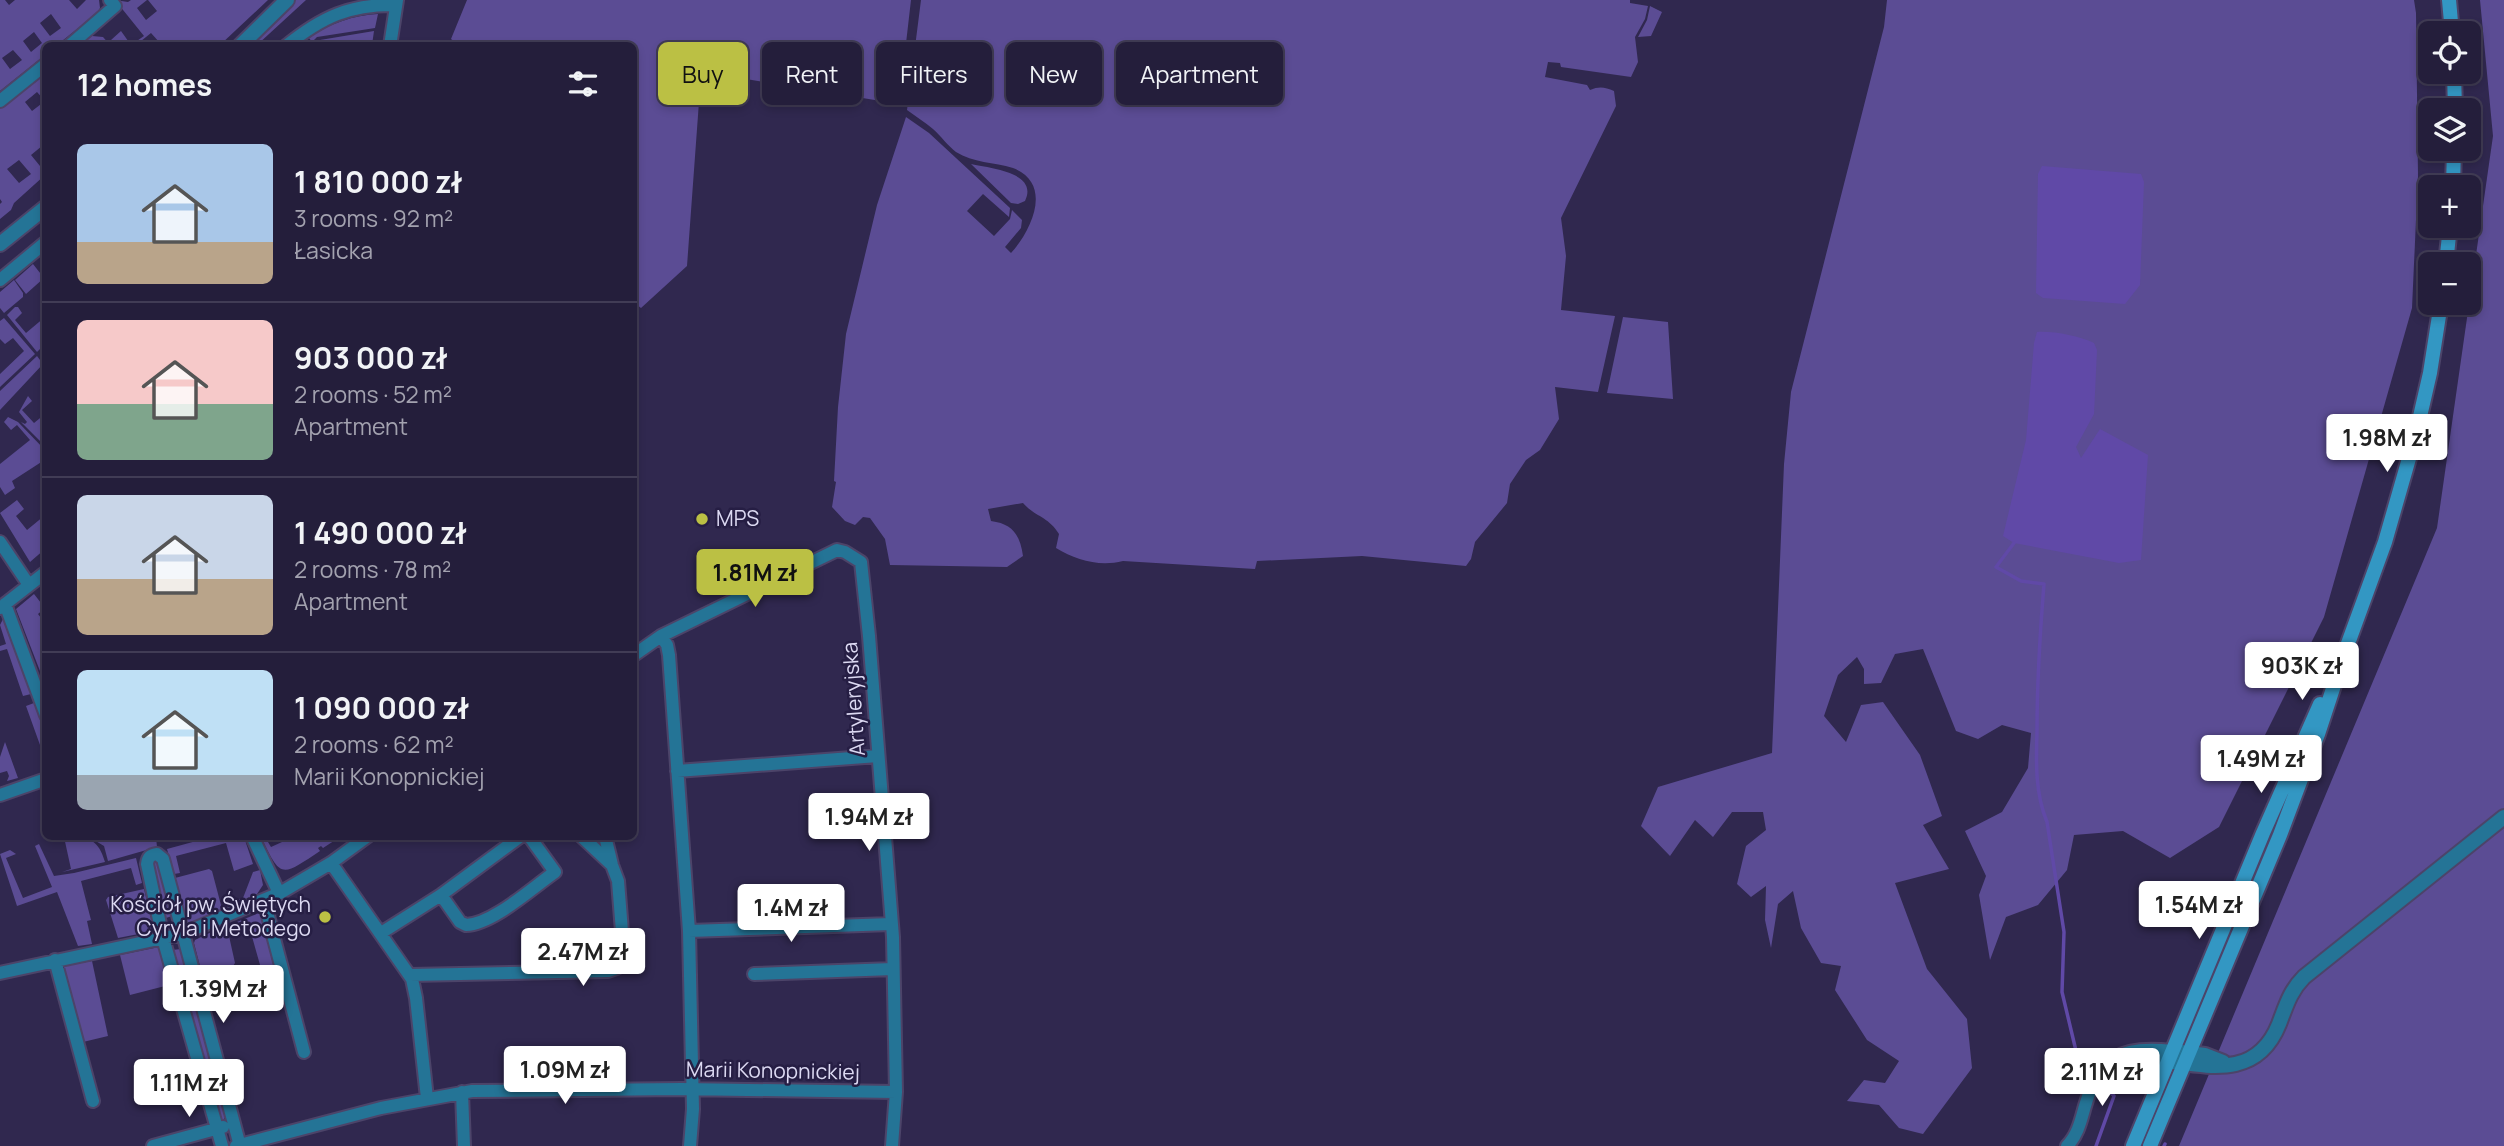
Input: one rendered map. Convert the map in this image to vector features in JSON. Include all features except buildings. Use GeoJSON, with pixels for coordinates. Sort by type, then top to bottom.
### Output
{"type":"FeatureCollection","features":[{"type":"Feature","properties":{"kind":"main road"},"geometry":{"type":"LineString","coordinates":[[2449,0],[2451,21]]}},
{"type":"Feature","properties":{"kind":"main road"},"geometry":{"type":"LineString","coordinates":[[2150,1146],[2280,835],[2385,542],[2430,373],[2439,315]]}},
{"type":"Feature","properties":{"kind":"main road"},"geometry":{"type":"LineString","coordinates":[[2133,1146],[2285,783],[2346,649]]}},
{"type":"Feature","properties":{"kind":"street"},"geometry":{"type":"LineString","coordinates":[[74,42],[115,6],[110,0]]}},
{"type":"Feature","properties":{"kind":"street"},"geometry":{"type":"LineString","coordinates":[[244,42],[287,0]]}},
{"type":"Feature","properties":{"kind":"street"},"geometry":{"type":"LineString","coordinates":[[291,42],[309,27],[336,13],[397,3],[391,42]]}},
{"type":"Feature","properties":{"kind":"street"},"geometry":{"type":"LineString","coordinates":[[0,101],[42,67]]}},
{"type":"Feature","properties":{"kind":"street"},"geometry":{"type":"LineString","coordinates":[[0,244],[42,210]]}},
{"type":"Feature","properties":{"kind":"street"},"geometry":{"type":"LineString","coordinates":[[0,280],[42,245]]}},
{"type":"Feature","properties":{"kind":"street"},"geometry":{"type":"LineString","coordinates":[[0,542],[29,585]]}},
{"type":"Feature","properties":{"kind":"street","name":"Artyleryjska"},"geometry":{"type":"LineString","coordinates":[[661,636],[837,550],[860,562],[863,572],[891,924],[895,1092],[892,1146]]}},
{"type":"Feature","properties":{"kind":"street"},"geometry":{"type":"LineString","coordinates":[[42,575],[3,606],[42,705]]}},
{"type":"Feature","properties":{"kind":"street"},"geometry":{"type":"LineString","coordinates":[[637,653],[661,636],[669,655],[689,930],[692,1090],[690,1146]]}},
{"type":"Feature","properties":{"kind":"street"},"geometry":{"type":"LineString","coordinates":[[677,771],[877,756]]}},
{"type":"Feature","properties":{"kind":"street"},"geometry":{"type":"LineString","coordinates":[[0,795],[42,780]]}},
{"type":"Feature","properties":{"kind":"street"},"geometry":{"type":"LineString","coordinates":[[2067,1146],[2079,1126],[2094,1079],[2112,1059],[2143,1050],[2186,1058],[2201,1066],[2241,1063],[2260,1055],[2273,1038],[2288,997],[2304,977],[2504,817]]}},
{"type":"Feature","properties":{"kind":"street"},"geometry":{"type":"LineString","coordinates":[[253,840],[279,893]]}},
{"type":"Feature","properties":{"kind":"street"},"geometry":{"type":"LineString","coordinates":[[0,973],[182,934],[264,901],[331,863],[363,840]]}},
{"type":"Feature","properties":{"kind":"street"},"geometry":{"type":"LineString","coordinates":[[381,933],[441,895],[516,840]]}},
{"type":"Feature","properties":{"kind":"street"},"geometry":{"type":"LineString","coordinates":[[441,895],[460,922],[466,925],[486,920],[555,872],[532,840]]}},
{"type":"Feature","properties":{"kind":"street"},"geometry":{"type":"LineString","coordinates":[[585,840],[612,865]]}},
{"type":"Feature","properties":{"kind":"street"},"geometry":{"type":"LineString","coordinates":[[410,975],[608,971],[617,968],[624,944],[618,881],[606,840]]}},
{"type":"Feature","properties":{"kind":"street"},"geometry":{"type":"LineString","coordinates":[[222,1146],[163,939],[147,864],[152,855],[157,854],[163,859],[239,1146]]}},
{"type":"Feature","properties":{"kind":"street"},"geometry":{"type":"LineString","coordinates":[[331,863],[410,975],[416,998],[427,1098]]}},
{"type":"Feature","properties":{"kind":"street"},"geometry":{"type":"LineString","coordinates":[[264,901],[304,1052]]}},
{"type":"Feature","properties":{"kind":"street"},"geometry":{"type":"LineString","coordinates":[[689,930],[891,924]]}},
{"type":"Feature","properties":{"kind":"street"},"geometry":{"type":"LineString","coordinates":[[55,960],[93,1101]]}},
{"type":"Feature","properties":{"kind":"street"},"geometry":{"type":"LineString","coordinates":[[754,975],[893,969]]}},
{"type":"Feature","properties":{"kind":"street","name":"Marii Konopnickiej"},"geometry":{"type":"LineString","coordinates":[[239,1146],[359,1113],[462,1092],[510,1089],[895,1092]]}},
{"type":"Feature","properties":{"kind":"street"},"geometry":{"type":"LineString","coordinates":[[462,1092],[464,1146]]}},
{"type":"Feature","properties":{"kind":"street"},"geometry":{"type":"LineString","coordinates":[[153,1146],[234,1124]]}},
{"type":"Feature","properties":{"kind":"shaded area"},"geometry":{"type":"Polygon","coordinates":[[[0,0],[5,0],[9,5],[15,0],[69,0],[77,9],[86,0],[99,0],[100,8],[97,13],[61,42],[42,42],[42,43],[42,57],[0,91],[0,0]],[[51,14],[40,23],[50,36],[61,28],[51,14]],[[34,32],[23,41],[31,52],[42,43],[34,32]],[[13,50],[2,58],[10,69],[22,60],[13,50]]]}},
{"type":"Feature","properties":{"kind":"shaded area"},"geometry":{"type":"Polygon","coordinates":[[[115,0],[147,0],[137,8],[146,20],[157,11],[148,0],[268,0],[223,42],[159,42],[151,33],[140,42],[135,42],[144,36],[115,0]]]}},
{"type":"Feature","properties":{"kind":"shaded area"},"geometry":{"type":"Polygon","coordinates":[[[294,0],[306,0],[260,42],[251,42],[294,0]]]}},
{"type":"Feature","properties":{"kind":"shaded area"},"geometry":{"type":"Polygon","coordinates":[[[467,0],[911,0],[906,42],[876,42],[876,100],[862,98],[862,42],[762,42],[762,82],[748,79],[748,42],[658,42],[658,105],[699,105],[687,266],[641,308],[637,305],[637,42],[455,42],[451,39],[467,0]]]}},
{"type":"Feature","properties":{"kind":"shaded area"},"geometry":{"type":"Polygon","coordinates":[[[921,0],[1630,0],[1630,3],[1648,6],[1645,19],[1635,37],[1638,62],[1631,77],[1561,67],[1560,63],[1548,62],[1545,77],[1587,85],[1590,90],[1602,88],[1614,91],[1616,106],[1561,218],[1566,256],[1561,310],[1615,316],[1598,392],[1555,387],[1559,419],[1540,450],[1526,460],[1510,484],[1507,503],[1475,542],[1471,559],[1466,566],[1362,556],[1257,561],[1255,569],[1123,561],[1097,563],[1056,548],[1059,534],[1055,528],[1023,503],[988,509],[991,521],[1010,528],[1020,542],[1023,556],[1007,567],[890,565],[885,539],[870,518],[863,517],[855,525],[845,521],[832,507],[846,334],[877,205],[906,117],[929,133],[1010,208],[1009,217],[983,194],[967,211],[994,236],[1010,219],[1012,210],[1022,220],[1021,228],[1005,247],[1011,253],[1026,233],[1035,208],[1036,196],[1026,175],[1013,168],[963,156],[907,110],[908,105],[992,105],[992,42],[916,42],[921,0]]]}},
{"type":"Feature","properties":{"kind":"shaded area"},"geometry":{"type":"Polygon","coordinates":[[[1887,0],[2414,0],[2416,13],[2418,176],[2412,308],[2324,617],[2219,827],[2170,858],[2123,831],[2074,835],[2067,870],[2038,905],[2006,917],[1990,960],[1979,895],[1986,876],[1965,831],[2002,812],[2028,768],[2031,733],[2002,725],[1978,739],[1956,731],[1923,649],[1895,654],[1881,683],[1864,684],[1864,669],[1857,657],[1838,675],[1824,716],[1846,742],[1861,705],[1883,702],[1920,755],[1942,816],[1923,825],[1949,869],[1895,883],[1927,969],[1967,1019],[1972,1068],[1923,1134],[1899,1128],[1879,1105],[1847,1101],[1864,1080],[1885,1083],[1899,1061],[1867,1040],[1835,990],[1841,966],[1821,963],[1801,928],[1793,891],[1778,904],[1771,948],[1765,920],[1766,886],[1751,897],[1737,884],[1746,846],[1766,830],[1763,812],[1732,812],[1713,837],[1695,820],[1670,856],[1641,826],[1658,787],[1772,753],[1784,464],[1791,392],[1884,27],[1887,0]]]}},
{"type":"Feature","properties":{"kind":"shaded area"},"geometry":{"type":"Polygon","coordinates":[[[2480,0],[2504,0],[2504,1146],[2179,1146],[2437,528],[2467,315],[2481,315],[2481,252],[2476,252],[2478,238],[2481,238],[2481,220],[2493,136],[2480,0]]]}},
{"type":"Feature","properties":{"kind":"shaded area"},"geometry":{"type":"Polygon","coordinates":[[[1650,6],[1662,12],[1651,36],[1638,37],[1647,20],[1650,6]]]}},
{"type":"Feature","properties":{"kind":"shaded area"},"geometry":{"type":"Polygon","coordinates":[[[378,14],[375,28],[317,37],[312,42],[309,38],[342,21],[378,14]]]}},
{"type":"Feature","properties":{"kind":"shaded area"},"geometry":{"type":"Polygon","coordinates":[[[121,31],[129,42],[113,42],[111,40],[121,31]]]}},
{"type":"Feature","properties":{"kind":"shaded area"},"geometry":{"type":"Polygon","coordinates":[[[374,31],[372,42],[317,42],[374,31]]]}},
{"type":"Feature","properties":{"kind":"shaded area"},"geometry":{"type":"Polygon","coordinates":[[[92,36],[103,37],[107,42],[83,42],[92,36]]]}},
{"type":"Feature","properties":{"kind":"shaded area"},"geometry":{"type":"Polygon","coordinates":[[[42,73],[42,98],[37,92],[25,102],[32,111],[42,103],[42,146],[31,155],[40,166],[42,164],[42,178],[0,219],[0,108],[42,73]],[[19,160],[7,169],[19,183],[31,174],[19,160]]]}},
{"type":"Feature","properties":{"kind":"shaded area"},"geometry":{"type":"Polygon","coordinates":[[[971,164],[1000,170],[1019,178],[1027,191],[1025,201],[1011,203],[971,164]]]}},
{"type":"Feature","properties":{"kind":"shaded area"},"geometry":{"type":"Polygon","coordinates":[[[2042,166],[2141,174],[2144,182],[2140,285],[2125,304],[2043,298],[2036,293],[2038,174],[2042,166]]]}},
{"type":"Feature","properties":{"kind":"shaded area"},"geometry":{"type":"Polygon","coordinates":[[[33,264],[42,275],[42,280],[26,294],[15,280],[33,264]]]}},
{"type":"Feature","properties":{"kind":"shaded area"},"geometry":{"type":"Polygon","coordinates":[[[14,280],[23,297],[4,313],[0,308],[0,292],[14,280]]]}},
{"type":"Feature","properties":{"kind":"shaded area"},"geometry":{"type":"Polygon","coordinates":[[[18,307],[22,313],[15,320],[26,333],[42,320],[42,347],[37,352],[7,315],[18,307]]]}},
{"type":"Feature","properties":{"kind":"shaded area"},"geometry":{"type":"Polygon","coordinates":[[[1623,317],[1668,322],[1673,399],[1607,393],[1623,317]]]}},
{"type":"Feature","properties":{"kind":"shaded area"},"geometry":{"type":"Polygon","coordinates":[[[4,318],[35,354],[0,387],[0,374],[24,351],[13,338],[5,344],[0,339],[0,321],[4,318]]]}},
{"type":"Feature","properties":{"kind":"shaded area"},"geometry":{"type":"Polygon","coordinates":[[[2037,332],[2081,338],[2094,343],[2097,350],[2094,414],[2076,447],[2081,458],[2100,429],[2148,455],[2141,560],[2119,563],[2014,543],[2003,536],[2026,440],[2037,332]]]}},
{"type":"Feature","properties":{"kind":"shaded area"},"geometry":{"type":"Polygon","coordinates":[[[37,356],[42,365],[0,410],[0,391],[37,356]]]}},
{"type":"Feature","properties":{"kind":"shaded area"},"geometry":{"type":"Polygon","coordinates":[[[28,396],[32,401],[22,410],[34,423],[42,416],[42,443],[21,422],[27,422],[19,412],[28,396]]]}},
{"type":"Feature","properties":{"kind":"shaded area"},"geometry":{"type":"Polygon","coordinates":[[[8,417],[18,422],[42,447],[42,462],[12,481],[15,488],[5,495],[0,487],[0,464],[30,440],[17,425],[11,430],[4,422],[8,417]]]}},
{"type":"Feature","properties":{"kind":"shaded area"},"geometry":{"type":"Polygon","coordinates":[[[17,500],[24,509],[16,516],[27,530],[42,518],[42,552],[30,562],[0,513],[17,500]]]}},
{"type":"Feature","properties":{"kind":"shaded area"},"geometry":{"type":"Polygon","coordinates":[[[34,594],[42,604],[42,611],[38,614],[42,619],[42,676],[16,609],[34,594]]]}},
{"type":"Feature","properties":{"kind":"shaded area"},"geometry":{"type":"Polygon","coordinates":[[[3,619],[8,625],[31,694],[23,696],[7,649],[0,651],[0,646],[6,644],[0,625],[3,619]]]}},
{"type":"Feature","properties":{"kind":"shaded area"},"geometry":{"type":"Polygon","coordinates":[[[34,703],[42,726],[40,745],[26,706],[34,703]]]}},
{"type":"Feature","properties":{"kind":"shaded area"},"geometry":{"type":"Polygon","coordinates":[[[5,742],[18,778],[7,781],[7,771],[0,773],[0,757],[5,742]]]}},
{"type":"Feature","properties":{"kind":"shaded area"},"geometry":{"type":"Polygon","coordinates":[[[65,840],[90,840],[95,843],[105,862],[62,872],[71,869],[65,840]]]}},
{"type":"Feature","properties":{"kind":"shaded area"},"geometry":{"type":"Polygon","coordinates":[[[94,840],[156,840],[157,847],[108,861],[104,846],[94,840]]]}},
{"type":"Feature","properties":{"kind":"shaded area"},"geometry":{"type":"Polygon","coordinates":[[[200,840],[245,840],[253,864],[234,871],[226,843],[176,856],[180,873],[174,874],[167,849],[200,840]]]}},
{"type":"Feature","properties":{"kind":"shaded area"},"geometry":{"type":"Polygon","coordinates":[[[262,840],[267,840],[271,847],[286,840],[335,840],[323,848],[321,846],[318,848],[320,851],[289,869],[283,870],[273,861],[262,840]]]}},
{"type":"Feature","properties":{"kind":"shaded area"},"geometry":{"type":"Polygon","coordinates":[[[39,844],[54,876],[136,858],[142,883],[136,885],[131,868],[81,881],[91,920],[87,921],[92,944],[78,946],[57,892],[17,906],[0,854],[10,850],[16,854],[6,858],[23,898],[52,887],[35,846],[39,844]]]}},
{"type":"Feature","properties":{"kind":"shaded area"},"geometry":{"type":"Polygon","coordinates":[[[159,859],[175,915],[163,919],[151,861],[159,859]]]}},
{"type":"Feature","properties":{"kind":"shaded area"},"geometry":{"type":"Polygon","coordinates":[[[209,869],[212,871],[222,909],[188,924],[175,878],[209,869]]]}},
{"type":"Feature","properties":{"kind":"shaded area"},"geometry":{"type":"Polygon","coordinates":[[[260,870],[263,885],[257,894],[227,907],[225,904],[243,898],[253,872],[260,870]]]}},
{"type":"Feature","properties":{"kind":"shaded area"},"geometry":{"type":"Polygon","coordinates":[[[144,889],[154,931],[118,938],[106,900],[108,897],[144,889]]]}},
{"type":"Feature","properties":{"kind":"shaded area"},"geometry":{"type":"Polygon","coordinates":[[[259,913],[276,976],[264,979],[249,926],[234,930],[232,924],[259,913]]]}},
{"type":"Feature","properties":{"kind":"shaded area"},"geometry":{"type":"Polygon","coordinates":[[[227,927],[235,963],[233,966],[202,974],[195,940],[227,927]]]}},
{"type":"Feature","properties":{"kind":"shaded area"},"geometry":{"type":"Polygon","coordinates":[[[159,947],[169,985],[130,995],[120,955],[159,947]]]}},
{"type":"Feature","properties":{"kind":"shaded area"},"geometry":{"type":"Polygon","coordinates":[[[181,949],[226,1116],[223,1120],[220,1119],[172,950],[181,949]]]}},
{"type":"Feature","properties":{"kind":"shaded area"},"geometry":{"type":"Polygon","coordinates":[[[92,961],[108,1036],[83,1042],[64,966],[92,961]]]}},
{"type":"Feature","properties":{"kind":"waterway"},"geometry":{"type":"LineString","coordinates":[[2014,543],[1996,567],[2021,581],[2044,584],[2038,676],[2037,777],[2047,822],[2064,932],[2062,992],[2077,1055],[2077,1076],[2085,1082]]}},
{"type":"Feature","properties":{"kind":"waterway"},"geometry":{"type":"LineString","coordinates":[[2096,1146],[2114,1096],[2106,1088]]}},
{"type":"Feature","properties":{"kind":"place","name":"MPS"},"geometry":{"type":"Point","coordinates":[702,519]}},
{"type":"Feature","properties":{"kind":"place","name":"Kościół pw. Świętych Cyryla i Metodego"},"geometry":{"type":"Point","coordinates":[325,917]}}]}
